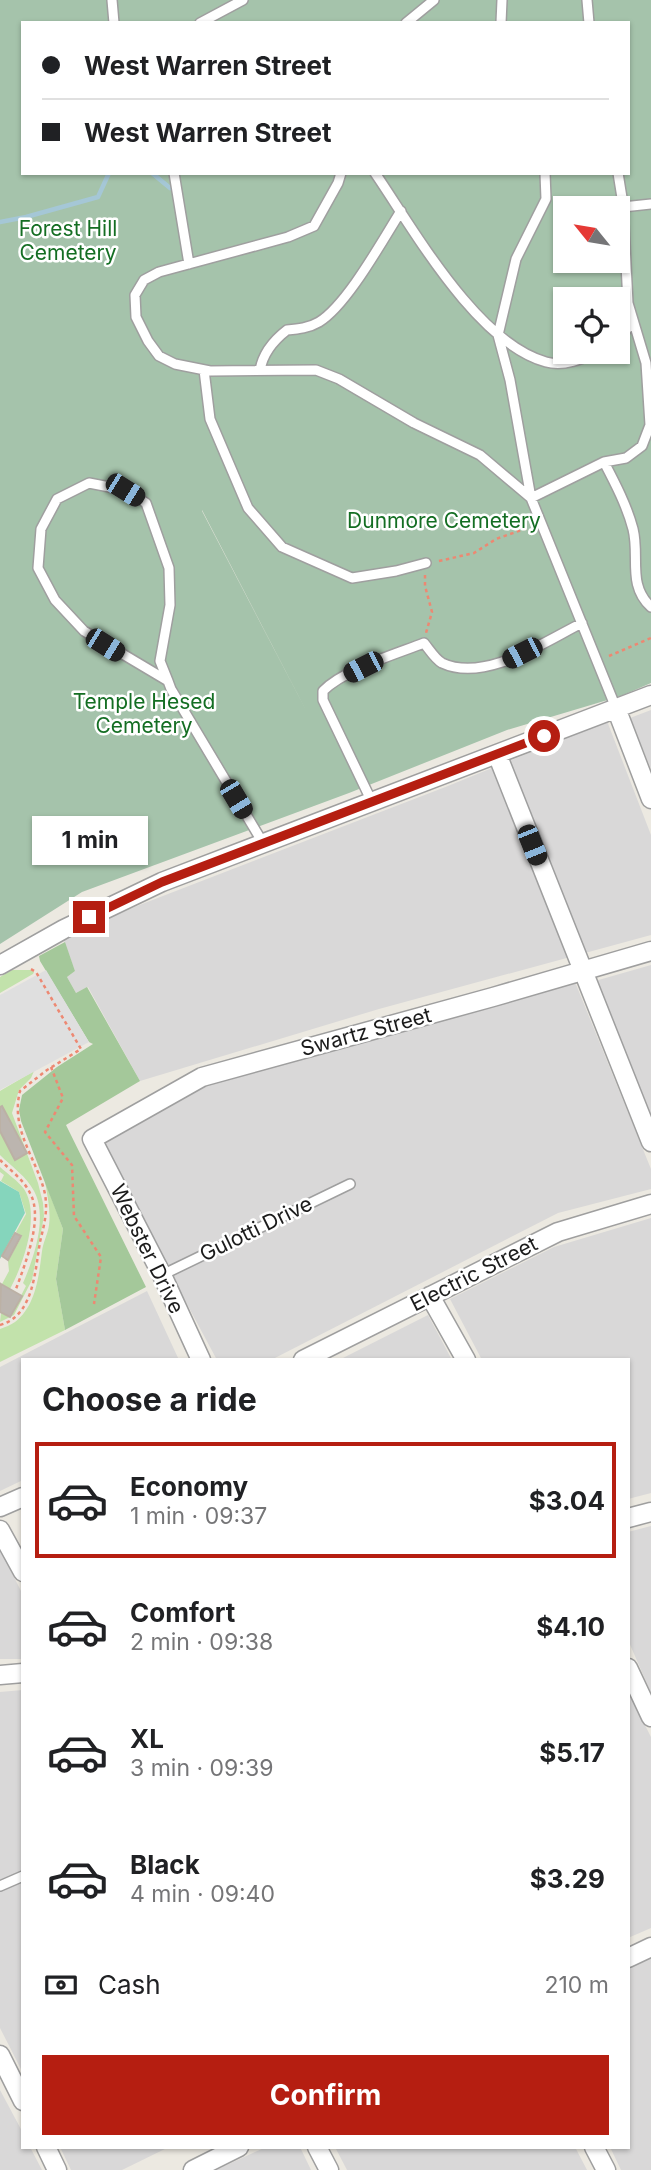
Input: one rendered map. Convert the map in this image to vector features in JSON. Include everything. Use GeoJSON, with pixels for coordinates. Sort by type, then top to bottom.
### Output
{"type":"FeatureCollection","features":[{"type":"Feature","properties":{"kind":"street"},"geometry":{"type":"LineString","coordinates":[[0,965],[64,929],[162,882],[651,695]]}},
{"type":"Feature","properties":{"kind":"street"},"geometry":{"type":"LineString","coordinates":[[616,708],[651,799]]}},
{"type":"Feature","properties":{"kind":"street"},"geometry":{"type":"LineString","coordinates":[[497,754],[651,1142]]}},
{"type":"Feature","properties":{"kind":"street","name":"Swartz Street"},"geometry":{"type":"LineString","coordinates":[[93,1139],[202,1077],[651,951]]}},
{"type":"Feature","properties":{"kind":"street","name":"Webster Drive"},"geometry":{"type":"LineString","coordinates":[[93,1139],[162,1275],[200,1358]]}},
{"type":"Feature","properties":{"kind":"street","name":"Electric Street"},"geometry":{"type":"LineString","coordinates":[[307,1358],[558,1232],[651,1204]]}},
{"type":"Feature","properties":{"kind":"street"},"geometry":{"type":"LineString","coordinates":[[430,1296],[465,1358]]}},
{"type":"Feature","properties":{"kind":"street"},"geometry":{"type":"LineString","coordinates":[[0,1507],[21,1498]]}},
{"type":"Feature","properties":{"kind":"street"},"geometry":{"type":"LineString","coordinates":[[630,1517],[651,1512]]}},
{"type":"Feature","properties":{"kind":"street"},"geometry":{"type":"LineString","coordinates":[[0,1530],[18,1554]]}},
{"type":"Feature","properties":{"kind":"street"},"geometry":{"type":"LineString","coordinates":[[630,1672],[651,1717]]}},
{"type":"Feature","properties":{"kind":"street"},"geometry":{"type":"LineString","coordinates":[[0,1675],[21,1673]]}},
{"type":"Feature","properties":{"kind":"street"},"geometry":{"type":"LineString","coordinates":[[630,1957],[651,1947]]}},
{"type":"Feature","properties":{"kind":"street"},"geometry":{"type":"LineString","coordinates":[[0,2055],[21,2097]]}},
{"type":"Feature","properties":{"kind":"street"},"geometry":{"type":"LineString","coordinates":[[47,2149],[57,2170]]}},
{"type":"Feature","properties":{"kind":"street"},"geometry":{"type":"LineString","coordinates":[[193,2170],[235,2149]]}},
{"type":"Feature","properties":{"kind":"street"},"geometry":{"type":"LineString","coordinates":[[318,2149],[329,2170]]}},
{"type":"Feature","properties":{"kind":"street"},"geometry":{"type":"LineString","coordinates":[[595,2149],[606,2170]]}},
{"type":"Feature","properties":{"kind":"lane"},"geometry":{"type":"LineString","coordinates":[[112,0],[114,21]]}},
{"type":"Feature","properties":{"kind":"lane"},"geometry":{"type":"LineString","coordinates":[[203,21],[231,3],[243,0]]}},
{"type":"Feature","properties":{"kind":"lane"},"geometry":{"type":"LineString","coordinates":[[408,21],[434,0]]}},
{"type":"Feature","properties":{"kind":"lane"},"geometry":{"type":"LineString","coordinates":[[501,21],[502,0]]}},
{"type":"Feature","properties":{"kind":"lane"},"geometry":{"type":"LineString","coordinates":[[587,0],[589,21]]}},
{"type":"Feature","properties":{"kind":"lane"},"geometry":{"type":"LineString","coordinates":[[174,175],[189,264]]}},
{"type":"Feature","properties":{"kind":"lane"},"geometry":{"type":"LineString","coordinates":[[340,175],[314,226],[288,237],[159,272],[144,279],[135,295],[136,317],[148,341],[159,356],[175,364],[204,370],[316,370],[339,379],[414,423],[480,455],[531,498]]}},
{"type":"Feature","properties":{"kind":"lane"},"geometry":{"type":"LineString","coordinates":[[375,175],[458,292],[498,335],[518,349],[547,363],[553,363]]}},
{"type":"Feature","properties":{"kind":"lane"},"geometry":{"type":"LineString","coordinates":[[545,175],[546,199],[516,260],[498,335],[510,380],[531,498],[616,708]]}},
{"type":"Feature","properties":{"kind":"lane"},"geometry":{"type":"LineString","coordinates":[[618,175],[621,196]]}},
{"type":"Feature","properties":{"kind":"lane"},"geometry":{"type":"LineString","coordinates":[[630,206],[651,205]]}},
{"type":"Feature","properties":{"kind":"lane"},"geometry":{"type":"LineString","coordinates":[[260,370],[268,349],[287,330],[305,328],[332,312],[351,289],[401,211]]}},
{"type":"Feature","properties":{"kind":"lane"},"geometry":{"type":"LineString","coordinates":[[531,498],[604,462],[626,458],[642,446],[650,425],[649,370],[628,303],[626,273]]}},
{"type":"Feature","properties":{"kind":"lane"},"geometry":{"type":"LineString","coordinates":[[630,324],[633,320]]}},
{"type":"Feature","properties":{"kind":"lane"},"geometry":{"type":"LineString","coordinates":[[204,370],[210,419],[247,508],[282,547],[352,578],[426,563]]}},
{"type":"Feature","properties":{"kind":"lane"},"geometry":{"type":"LineString","coordinates":[[604,462],[633,529],[636,584],[641,598],[651,607]]}},
{"type":"Feature","properties":{"kind":"lane"},"geometry":{"type":"LineString","coordinates":[[168,681],[84,631],[55,600],[38,568],[41,529],[57,499],[89,483],[125,490],[146,503],[169,568],[170,604],[160,661],[168,681],[171,689],[263,843]]}},
{"type":"Feature","properties":{"kind":"lane"},"geometry":{"type":"LineString","coordinates":[[372,802],[323,700],[323,691],[328,685],[363,667],[424,643],[439,661],[456,668],[469,669],[502,663],[582,623]]}},
{"type":"Feature","properties":{"kind":"lane","name":"Gulotti Drive"},"geometry":{"type":"LineString","coordinates":[[162,1275],[350,1184]]}},
{"type":"Feature","properties":{"kind":"lane"},"geometry":{"type":"LineString","coordinates":[[0,1886],[21,1877]]}},
{"type":"Feature","properties":{"kind":"path"},"geometry":{"type":"LineString","coordinates":[[424,643],[432,612],[425,586],[426,563],[474,553],[496,539],[534,525],[543,529]]}},
{"type":"Feature","properties":{"kind":"path"},"geometry":{"type":"LineString","coordinates":[[597,661],[651,638]]}},
{"type":"Feature","properties":{"kind":"path"},"geometry":{"type":"LineString","coordinates":[[0,1325],[12,1321],[22,1308],[36,1278],[40,1242],[47,1217],[45,1194],[20,1127],[17,1104],[20,1091],[51,1067],[81,1049],[38,975]]}},
{"type":"Feature","properties":{"kind":"path"},"geometry":{"type":"LineString","coordinates":[[51,1067],[62,1098],[45,1132],[72,1165],[74,1216],[101,1257],[94,1304]]}},
{"type":"Feature","properties":{"kind":"path"},"geometry":{"type":"LineString","coordinates":[[0,1160],[31,1194],[36,1217],[27,1260],[16,1289]]}},
{"type":"Feature","properties":{"kind":"shaded area"},"geometry":{"type":"Polygon","coordinates":[[[651,710],[651,769],[630,718],[651,710]]]}},
{"type":"Feature","properties":{"kind":"shaded area"},"geometry":{"type":"Polygon","coordinates":[[[607,721],[651,835],[651,935],[379,1009],[140,1081],[88,987],[76,993],[67,977],[75,971],[63,938],[137,906],[448,786],[607,721]]]}},
{"type":"Feature","properties":{"kind":"shaded area"},"geometry":{"type":"Polygon","coordinates":[[[651,965],[651,1117],[595,981],[651,965]]]}},
{"type":"Feature","properties":{"kind":"shaded area"},"geometry":{"type":"Polygon","coordinates":[[[46,970],[89,1042],[0,1090],[0,995],[46,970]]]}},
{"type":"Feature","properties":{"kind":"shaded area"},"geometry":{"type":"Polygon","coordinates":[[[575,982],[651,1169],[651,1189],[558,1213],[275,1358],[216,1358],[99,1140],[199,1084],[575,982]]]}},
{"type":"Feature","properties":{"kind":"shaded area"},"geometry":{"type":"Polygon","coordinates":[[[651,1218],[651,1493],[630,1498],[630,1358],[481,1358],[450,1299],[554,1247],[651,1218]]]}},
{"type":"Feature","properties":{"kind":"shaded area"},"geometry":{"type":"Polygon","coordinates":[[[147,1291],[178,1358],[21,1358],[21,1481],[0,1491],[0,1367],[147,1291]]]}},
{"type":"Feature","properties":{"kind":"shaded area"},"geometry":{"type":"Polygon","coordinates":[[[428,1315],[451,1358],[343,1358],[428,1315]]]}},
{"type":"Feature","properties":{"kind":"shaded area"},"geometry":{"type":"Polygon","coordinates":[[[651,1526],[651,1693],[630,1645],[630,1531],[651,1526]]]}},
{"type":"Feature","properties":{"kind":"shaded area"},"geometry":{"type":"Polygon","coordinates":[[[0,1549],[21,1591],[21,1659],[0,1659],[0,1549]]]}},
{"type":"Feature","properties":{"kind":"shaded area"},"geometry":{"type":"Polygon","coordinates":[[[21,1690],[21,2069],[0,2028],[0,1692],[21,1690]]]}},
{"type":"Feature","properties":{"kind":"shaded area"},"geometry":{"type":"Polygon","coordinates":[[[630,1696],[651,1737],[651,1928],[630,1937],[630,1696]]]}},
{"type":"Feature","properties":{"kind":"shaded area"},"geometry":{"type":"Polygon","coordinates":[[[651,1958],[651,2170],[621,2170],[611,2149],[630,2149],[630,1967],[651,1958]]]}},
{"type":"Feature","properties":{"kind":"shaded area"},"geometry":{"type":"Polygon","coordinates":[[[0,2090],[21,2129],[21,2149],[31,2149],[42,2170],[0,2170],[0,2090]]]}},
{"type":"Feature","properties":{"kind":"shaded area"},"geometry":{"type":"Polygon","coordinates":[[[61,2149],[165,2149],[122,2170],[71,2170],[61,2149]]]}},
{"type":"Feature","properties":{"kind":"shaded area"},"geometry":{"type":"Polygon","coordinates":[[[262,2149],[301,2149],[311,2170],[216,2170],[262,2149]]]}},
{"type":"Feature","properties":{"kind":"shaded area"},"geometry":{"type":"Polygon","coordinates":[[[336,2149],[576,2149],[587,2170],[347,2170],[336,2149]]]}},
{"type":"Feature","properties":{"kind":"green space","name":"Dunmore Cemetery"},"geometry":{"type":"Polygon","coordinates":[[[0,0],[651,0],[651,683],[621,696],[507,730],[349,793],[82,892],[0,944],[0,0]],[[202,510],[202,511],[310,718],[202,510]]]}},
{"type":"Feature","properties":{"kind":"green space"},"geometry":{"type":"Polygon","coordinates":[[[65,942],[75,971],[67,977],[76,993],[87,987],[140,1081],[66,1125],[146,1287],[65,1330],[56,1279],[63,1229],[19,1110],[22,1095],[57,1067],[93,1044],[89,1042],[40,961],[39,956],[65,942]]]}},
{"type":"Feature","properties":{"kind":"green space"},"geometry":{"type":"Polygon","coordinates":[[[12,970],[34,972],[0,993],[0,977],[12,970]]]}},
{"type":"Feature","properties":{"kind":"green space"},"geometry":{"type":"Polygon","coordinates":[[[34,1071],[19,1090],[12,1113],[38,1183],[44,1216],[32,1280],[14,1315],[10,1317],[26,1286],[23,1283],[35,1250],[40,1213],[31,1186],[0,1155],[0,1091],[34,1071]]]}},
{"type":"Feature","properties":{"kind":"green space"},"geometry":{"type":"Polygon","coordinates":[[[0,1167],[24,1189],[31,1212],[25,1254],[10,1289],[2,1284],[9,1271],[8,1261],[22,1236],[16,1232],[26,1214],[19,1192],[1,1181],[4,1175],[0,1172],[0,1167]]]}},
{"type":"Feature","properties":{"kind":"green space"},"geometry":{"type":"Polygon","coordinates":[[[0,1181],[19,1192],[25,1213],[0,1259],[0,1181]]]}},
{"type":"Feature","properties":{"kind":"green space"},"geometry":{"type":"Polygon","coordinates":[[[45,1181],[63,1229],[56,1279],[65,1330],[0,1362],[0,1329],[13,1323],[28,1308],[38,1280],[49,1219],[45,1181]]]}},
{"type":"Feature","properties":{"kind":"green space"},"geometry":{"type":"Polygon","coordinates":[[[1,1313],[10,1317],[0,1322],[1,1313]]]}},
{"type":"Feature","properties":{"kind":"building"},"geometry":{"type":"Polygon","coordinates":[[[2,1106],[27,1153],[15,1160],[0,1131],[2,1106]]]}},
{"type":"Feature","properties":{"kind":"building"},"geometry":{"type":"Polygon","coordinates":[[[15,1233],[21,1236],[8,1260],[2,1256],[15,1233]]]}},
{"type":"Feature","properties":{"kind":"building"},"geometry":{"type":"Polygon","coordinates":[[[1,1284],[22,1296],[10,1317],[0,1312],[1,1284]]]}},
{"type":"Feature","properties":{"kind":"waterway"},"geometry":{"type":"LineString","coordinates":[[0,222],[98,197],[108,175]]}},
{"type":"Feature","properties":{"kind":"waterway"},"geometry":{"type":"LineString","coordinates":[[154,175],[170,188]]}},
{"type":"Feature","properties":{"kind":"route"},"geometry":{"type":"LineString","coordinates":[[89,917],[162,882],[544,736]]}},
{"type":"Feature","properties":{"kind":"park label","name":"Forest Hill Cemetery"},"geometry":{"type":"Point","coordinates":[68,241]}},
{"type":"Feature","properties":{"kind":"park label","name":"Temple Hesed Cemetery"},"geometry":{"type":"Point","coordinates":[144,714]}}]}
